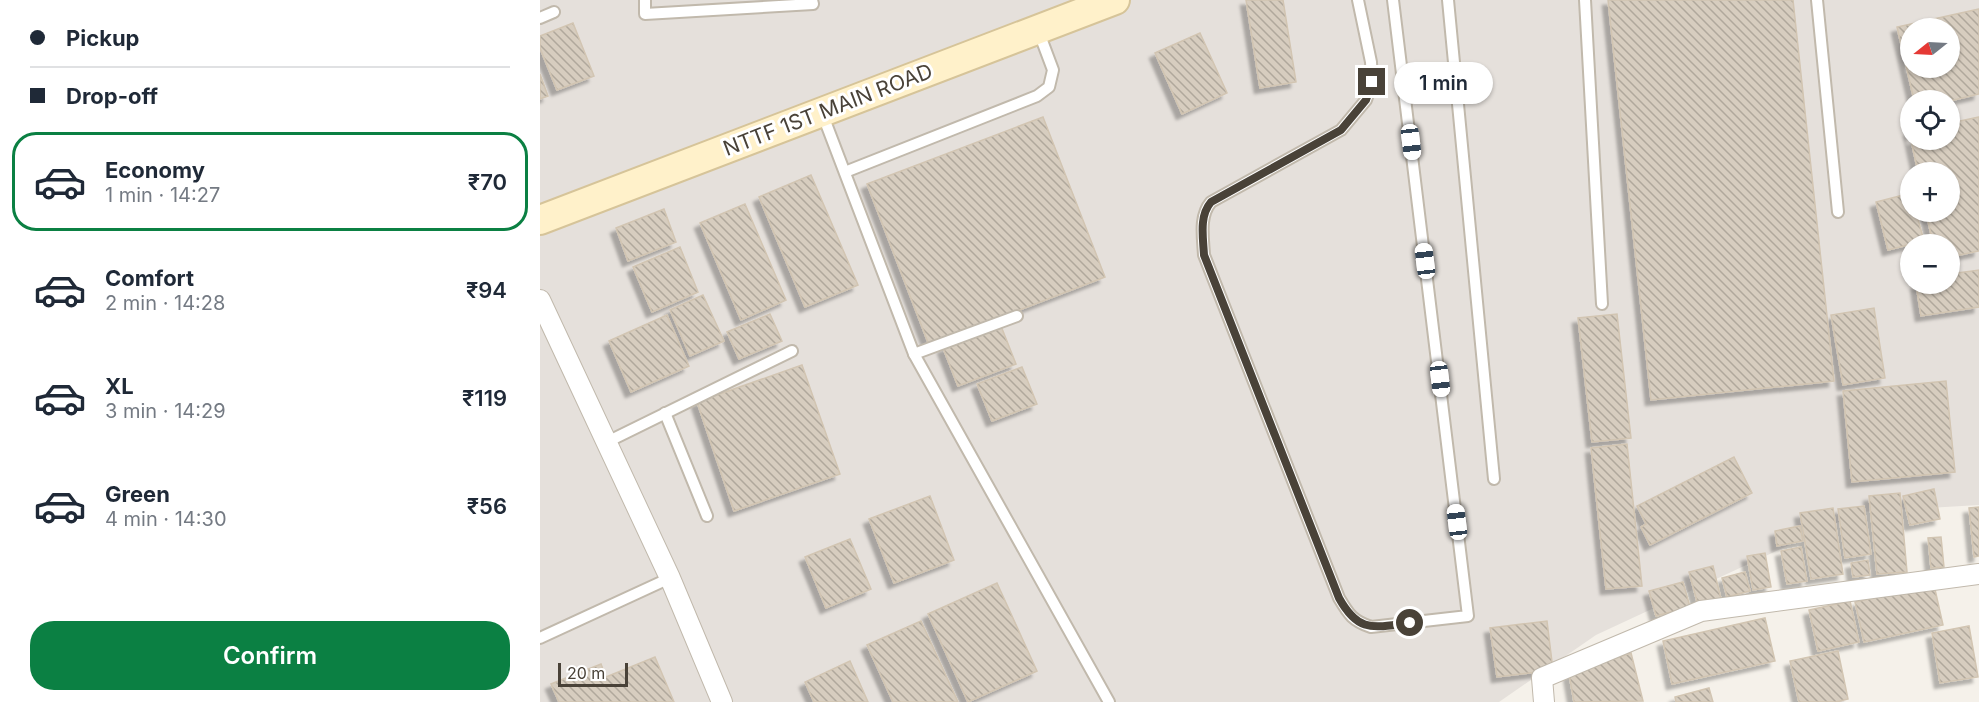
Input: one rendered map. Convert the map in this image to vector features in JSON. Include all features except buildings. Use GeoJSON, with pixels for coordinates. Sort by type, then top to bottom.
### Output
{"type":"FeatureCollection","features":[{"type":"Feature","properties":{"kind":"street","name":"NTTF 1ST MAIN ROAD"},"geometry":{"type":"LineString","coordinates":[[540,220],[1115,0]]}},
{"type":"Feature","properties":{"kind":"street"},"geometry":{"type":"LineString","coordinates":[[540,300],[670,578],[722,702]]}},
{"type":"Feature","properties":{"kind":"street"},"geometry":{"type":"LineString","coordinates":[[1544,702],[1542,678],[1701,611],[1979,574]]}},
{"type":"Feature","properties":{"kind":"lane"},"geometry":{"type":"LineString","coordinates":[[645,0],[645,14],[813,4],[812,0]]}},
{"type":"Feature","properties":{"kind":"lane"},"geometry":{"type":"LineString","coordinates":[[1358,0],[1371,62],[1372,82],[1366,100],[1341,130],[1211,202],[1205,208],[1203,221],[1204,255],[1339,598],[1347,613],[1358,622],[1371,627],[1468,616],[1394,0]]}},
{"type":"Feature","properties":{"kind":"lane"},"geometry":{"type":"LineString","coordinates":[[1448,0],[1494,479]]}},
{"type":"Feature","properties":{"kind":"lane"},"geometry":{"type":"LineString","coordinates":[[1585,0],[1602,304]]}},
{"type":"Feature","properties":{"kind":"lane"},"geometry":{"type":"LineString","coordinates":[[1817,0],[1838,212]]}},
{"type":"Feature","properties":{"kind":"lane"},"geometry":{"type":"LineString","coordinates":[[540,18],[554,12]]}},
{"type":"Feature","properties":{"kind":"lane"},"geometry":{"type":"LineString","coordinates":[[845,172],[1037,96],[1049,87],[1053,70],[1038,30]]}},
{"type":"Feature","properties":{"kind":"lane"},"geometry":{"type":"LineString","coordinates":[[822,112],[914,354],[1108,702]]}},
{"type":"Feature","properties":{"kind":"lane"},"geometry":{"type":"LineString","coordinates":[[914,354],[1017,316]]}},
{"type":"Feature","properties":{"kind":"lane"},"geometry":{"type":"LineString","coordinates":[[607,442],[792,351]]}},
{"type":"Feature","properties":{"kind":"lane"},"geometry":{"type":"LineString","coordinates":[[665,413],[707,516]]}},
{"type":"Feature","properties":{"kind":"lane"},"geometry":{"type":"LineString","coordinates":[[540,638],[670,578]]}},
{"type":"Feature","properties":{"kind":"shaded area"},"geometry":{"type":"Polygon","coordinates":[[[540,0],[1979,0],[1979,505],[1860,512],[1596,635],[1499,702],[540,702],[540,0]]]}},
{"type":"Feature","properties":{"kind":"route"},"geometry":{"type":"LineString","coordinates":[[1372,82],[1366,100],[1341,130],[1211,202],[1205,208],[1204,255],[1339,598],[1347,613],[1358,622],[1371,627],[1410,623]]}}]}
